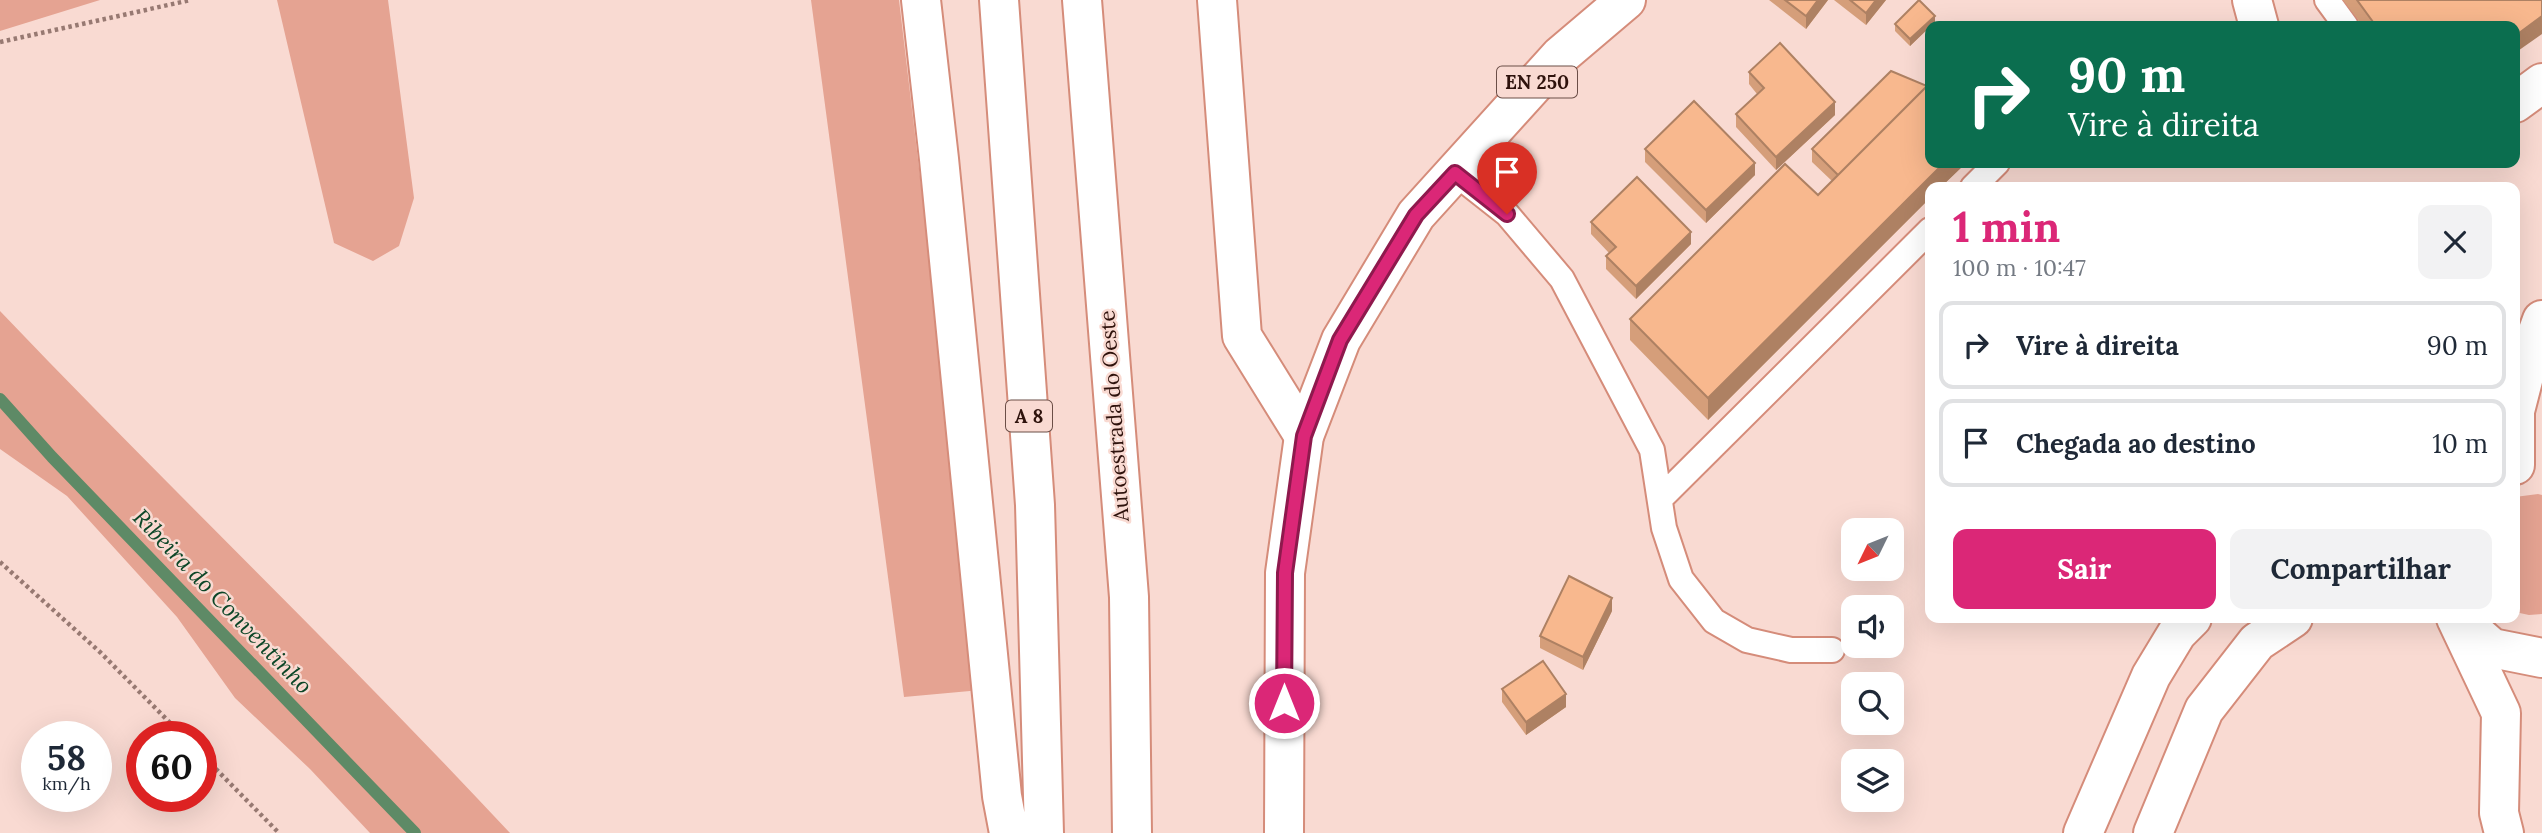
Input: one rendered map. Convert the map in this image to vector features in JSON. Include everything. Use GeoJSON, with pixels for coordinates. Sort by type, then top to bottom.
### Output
{"type":"FeatureCollection","features":[{"type":"Feature","properties":{"kind":"main road"},"geometry":{"type":"LineString","coordinates":[[921,0],[1002,796],[1009,833]]}},
{"type":"Feature","properties":{"kind":"main road","name":"A 8"},"geometry":{"type":"LineString","coordinates":[[999,0],[1035,505],[1044,833]]}},
{"type":"Feature","properties":{"kind":"main road","name":"Autoestrada do Oeste"},"geometry":{"type":"LineString","coordinates":[[1082,0],[1129,597],[1132,833]]}},
{"type":"Feature","properties":{"kind":"main road"},"geometry":{"type":"LineString","coordinates":[[1217,0],[1242,336],[1304,436]]}},
{"type":"Feature","properties":{"kind":"main road","name":"EN 250"},"geometry":{"type":"LineString","coordinates":[[1284,833],[1285,573],[1304,436],[1340,340],[1416,215],[1560,56],[1626,0]]}},
{"type":"Feature","properties":{"kind":"main road"},"geometry":{"type":"LineString","coordinates":[[2252,0],[2258,21]]}},
{"type":"Feature","properties":{"kind":"main road"},"geometry":{"type":"LineString","coordinates":[[2520,99],[2542,83]]}},
{"type":"Feature","properties":{"kind":"main road"},"geometry":{"type":"LineString","coordinates":[[2520,393],[2542,320]]}},
{"type":"Feature","properties":{"kind":"main road"},"geometry":{"type":"LineString","coordinates":[[2520,465],[2542,464]]}},
{"type":"Feature","properties":{"kind":"main road"},"geometry":{"type":"LineString","coordinates":[[2083,833],[2151,676],[2177,634],[2187,623]]}},
{"type":"Feature","properties":{"kind":"main road"},"geometry":{"type":"LineString","coordinates":[[2153,833],[2204,710],[2257,642],[2286,623]]}},
{"type":"Feature","properties":{"kind":"main road"},"geometry":{"type":"LineString","coordinates":[[2459,623],[2501,713],[2500,813],[2504,833]]}},
{"type":"Feature","properties":{"kind":"main road"},"geometry":{"type":"LineString","coordinates":[[2463,623],[2492,648],[2542,658]]}},
{"type":"Feature","properties":{"kind":"lane"},"geometry":{"type":"LineString","coordinates":[[2327,0],[2342,21]]}},
{"type":"Feature","properties":{"kind":"lane"},"geometry":{"type":"LineString","coordinates":[[1978,182],[1992,168]]}},
{"type":"Feature","properties":{"kind":"lane"},"geometry":{"type":"LineString","coordinates":[[1455,173],[1507,214],[1562,279],[1652,450],[1664,528],[1681,579],[1714,621],[1747,640],[1791,650],[1832,650]]}},
{"type":"Feature","properties":{"kind":"lane"},"geometry":{"type":"LineString","coordinates":[[1660,499],[1925,235]]}},
{"type":"Feature","properties":{"kind":"path"},"geometry":{"type":"LineString","coordinates":[[0,42],[191,0]]}},
{"type":"Feature","properties":{"kind":"path"},"geometry":{"type":"LineString","coordinates":[[0,562],[101,653],[168,721]]}},
{"type":"Feature","properties":{"kind":"path"},"geometry":{"type":"LineString","coordinates":[[217,770],[279,833]]}},
{"type":"Feature","properties":{"kind":"shaded area"},"geometry":{"type":"Polygon","coordinates":[[[0,0],[100,0],[0,31],[0,0]]]}},
{"type":"Feature","properties":{"kind":"shaded area"},"geometry":{"type":"Polygon","coordinates":[[[277,0],[388,0],[414,198],[399,246],[373,261],[334,243],[277,0]]]}},
{"type":"Feature","properties":{"kind":"shaded area"},"geometry":{"type":"Polygon","coordinates":[[[811,0],[899,0],[981,690],[904,697],[811,0]]]}},
{"type":"Feature","properties":{"kind":"shaded area"},"geometry":{"type":"Polygon","coordinates":[[[0,311],[384,701],[510,833],[370,833],[310,769],[235,698],[177,617],[67,496],[0,449],[0,311]]]}},
{"type":"Feature","properties":{"kind":"shaded area"},"geometry":{"type":"Polygon","coordinates":[[[2542,495],[2542,614],[2520,613],[2520,496],[2542,495]]]}},
{"type":"Feature","properties":{"kind":"building"},"geometry":{"type":"Polygon","coordinates":[[[1785,0],[1818,0],[1806,16],[1785,0]]]}},
{"type":"Feature","properties":{"kind":"building"},"geometry":{"type":"Polygon","coordinates":[[[1850,0],[1876,0],[1866,13],[1850,0]]]}},
{"type":"Feature","properties":{"kind":"building"},"geometry":{"type":"Polygon","coordinates":[[[1919,0],[1935,16],[1925,21],[1925,25],[1910,39],[1895,24],[1919,0]]]}},
{"type":"Feature","properties":{"kind":"building"},"geometry":{"type":"Polygon","coordinates":[[[2357,0],[2542,0],[2542,16],[2520,32],[2520,21],[2372,21],[2357,0]]]}},
{"type":"Feature","properties":{"kind":"building"},"geometry":{"type":"Polygon","coordinates":[[[1780,43],[1835,102],[1776,157],[1736,114],[1764,88],[1749,72],[1780,43]]]}},
{"type":"Feature","properties":{"kind":"building"},"geometry":{"type":"Polygon","coordinates":[[[1891,71],[1925,85],[1838,175],[1812,149],[1891,71]]]}},
{"type":"Feature","properties":{"kind":"building"},"geometry":{"type":"Polygon","coordinates":[[[1925,88],[1925,168],[1939,168],[1708,398],[1630,319],[1785,164],[1818,195],[1925,88]]]}},
{"type":"Feature","properties":{"kind":"building"},"geometry":{"type":"Polygon","coordinates":[[[1694,101],[1755,163],[1706,210],[1645,149],[1694,101]]]}},
{"type":"Feature","properties":{"kind":"building"},"geometry":{"type":"Polygon","coordinates":[[[1637,177],[1691,232],[1636,286],[1606,256],[1616,247],[1591,222],[1637,177]]]}},
{"type":"Feature","properties":{"kind":"building"},"geometry":{"type":"Polygon","coordinates":[[[1569,576],[1612,598],[1583,657],[1540,636],[1569,576]]]}},
{"type":"Feature","properties":{"kind":"building"},"geometry":{"type":"Polygon","coordinates":[[[1543,661],[1566,694],[1526,722],[1502,689],[1543,661]]]}},
{"type":"Feature","properties":{"kind":"waterway","name":"Ribeira do Conventinho"},"geometry":{"type":"LineString","coordinates":[[0,399],[52,457],[415,833]]}},
{"type":"Feature","properties":{"kind":"route"},"geometry":{"type":"LineString","coordinates":[[1284,703],[1285,573],[1304,436],[1340,340],[1416,215],[1455,173],[1507,214]]}}]}
